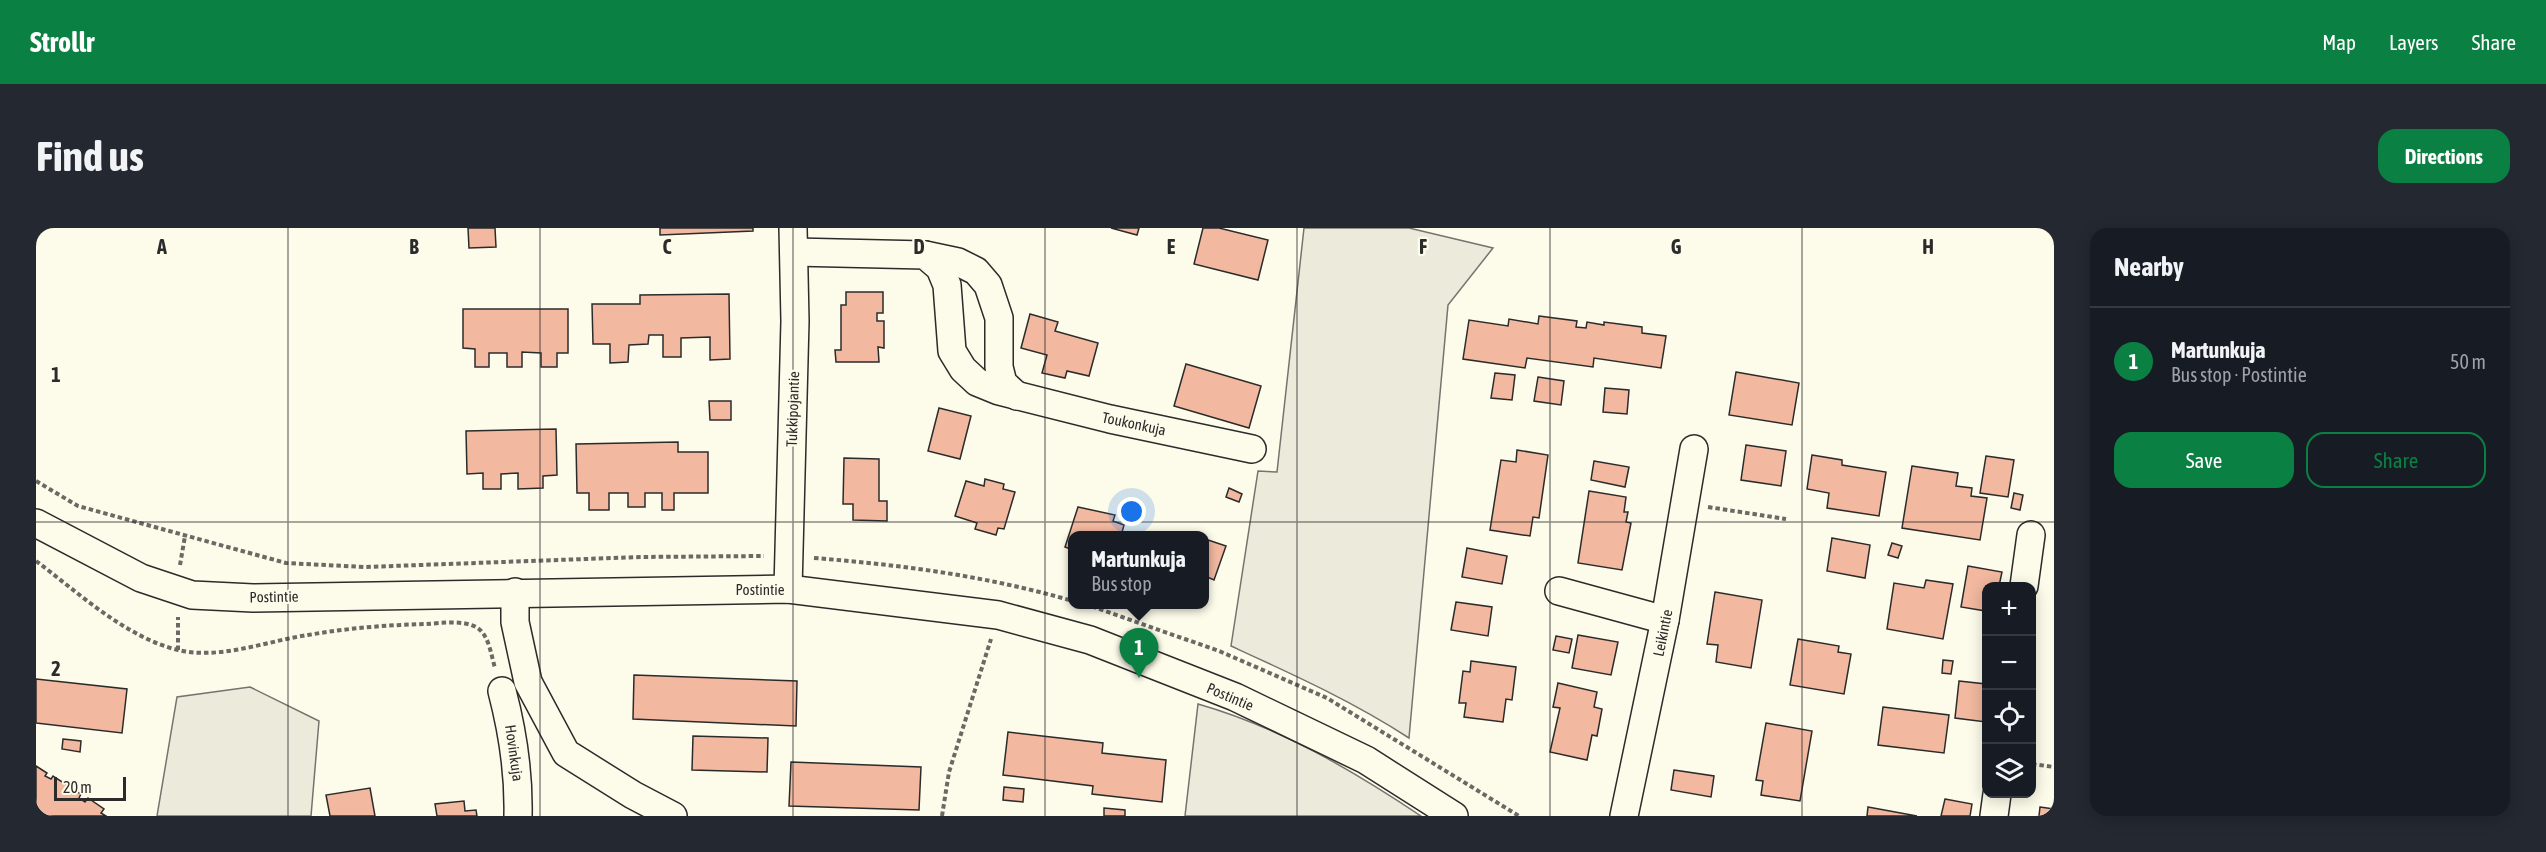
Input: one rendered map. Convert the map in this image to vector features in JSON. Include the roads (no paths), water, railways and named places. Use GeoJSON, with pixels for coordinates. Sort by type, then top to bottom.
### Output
{"type":"FeatureCollection","features":[{"type":"Feature","properties":{"kind":"street"},"geometry":{"type":"LineString","coordinates":[[794,240],[925,255],[958,262],[976,272],[988,285],[999,318],[999,367],[1003,382],[1017,396]]}},
{"type":"Feature","properties":{"kind":"street","name":"Tukkipojantie"},"geometry":{"type":"LineString","coordinates":[[788,589],[795,321],[794,240]]}},
{"type":"Feature","properties":{"kind":"street","name":"Toukonkuja"},"geometry":{"type":"LineString","coordinates":[[925,255],[940,268],[947,285],[952,351],[963,369],[976,382],[1017,396],[1252,449]]}},
{"type":"Feature","properties":{"kind":"street","name":"Leikintie"},"geometry":{"type":"LineString","coordinates":[[1624,816],[1665,620],[1687,504],[1694,449]]}},
{"type":"Feature","properties":{"kind":"street","name":"Postintie"},"geometry":{"type":"LineString","coordinates":[[36,523],[141,578],[192,595],[252,598],[788,589],[998,615],[1090,639],[1235,698],[1366,760],[1454,816]]}},
{"type":"Feature","properties":{"kind":"street"},"geometry":{"type":"LineString","coordinates":[[2025,582],[2031,535]]}},
{"type":"Feature","properties":{"kind":"street"},"geometry":{"type":"LineString","coordinates":[[1559,591],[1665,620]]}},
{"type":"Feature","properties":{"kind":"street"},"geometry":{"type":"LineString","coordinates":[[515,592],[515,622],[528,682],[566,753],[633,795],[673,816]]}},
{"type":"Feature","properties":{"kind":"street","name":"Hovinkuja"},"geometry":{"type":"LineString","coordinates":[[502,691],[512,731],[517,769],[518,816]]}},
{"type":"Feature","properties":{"kind":"street"},"geometry":{"type":"LineString","coordinates":[[1994,816],[1996,798]]}},
{"type":"Feature","properties":{"kind":"place","name":"Martunkuja"},"geometry":{"type":"Point","coordinates":[1139,678]}}]}
